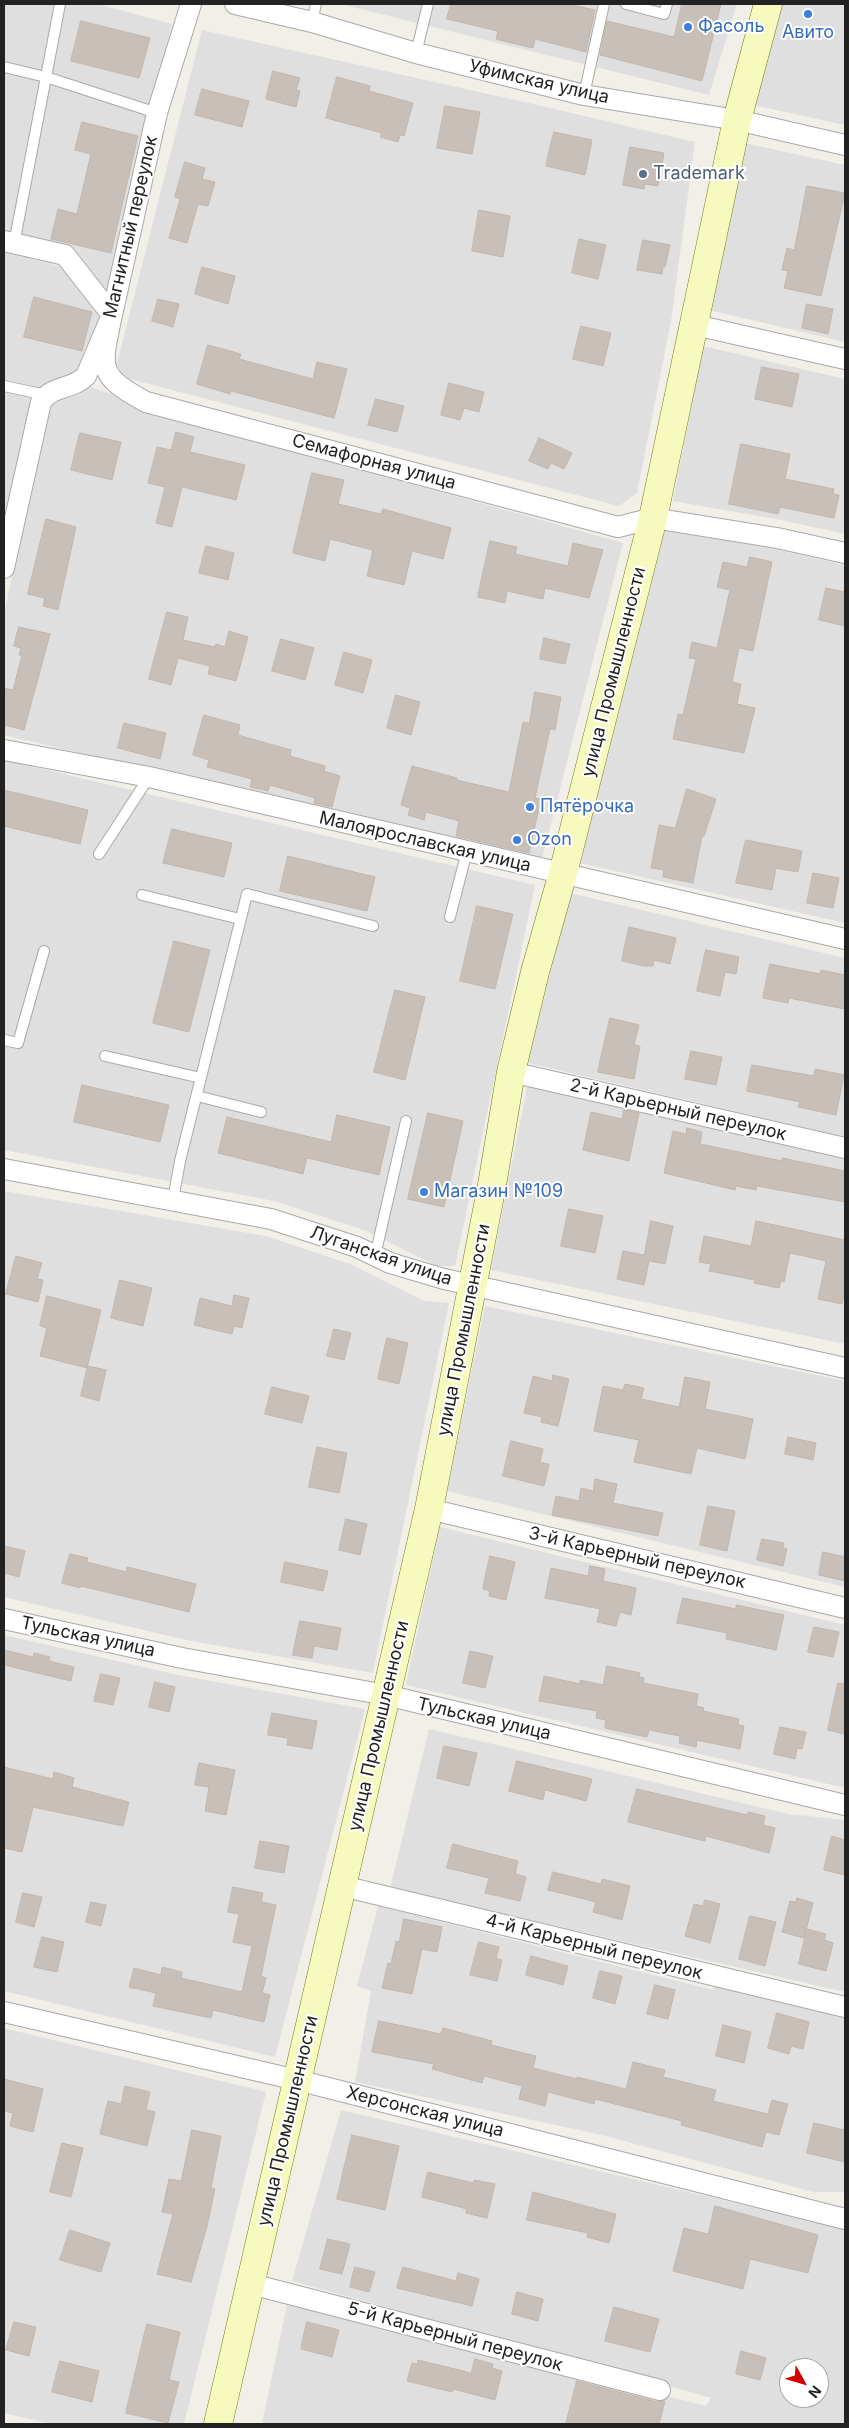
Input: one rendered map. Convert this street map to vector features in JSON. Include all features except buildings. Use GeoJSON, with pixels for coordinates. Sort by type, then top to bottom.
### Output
{"type":"FeatureCollection","features":[{"type":"Feature","properties":{"kind":"main road","name":"улица Промышленности"},"geometry":{"type":"LineString","coordinates":[[218,2424],[429,1509],[473,1285],[511,1072],[534,972],[563,873],[653,518],[695,325],[736,120],[768,4]]}},
{"type":"Feature","properties":{"kind":"street","name":"Магнитный переулок"},"geometry":{"type":"LineString","coordinates":[[46,395],[52,391],[80,383],[86,376],[112,315],[157,113],[191,4]]}},
{"type":"Feature","properties":{"kind":"street","name":"Уфимская улица"},"geometry":{"type":"LineString","coordinates":[[235,4],[314,13],[416,53],[584,95],[736,120],[845,145]]}},
{"type":"Feature","properties":{"kind":"street"},"geometry":{"type":"LineString","coordinates":[[9,243],[65,255],[112,315]]}},
{"type":"Feature","properties":{"kind":"street","name":"Семафорная улица"},"geometry":{"type":"LineString","coordinates":[[112,315],[104,353],[108,376],[119,388],[146,402],[618,527],[653,518],[777,538],[845,553]]}},
{"type":"Feature","properties":{"kind":"street"},"geometry":{"type":"LineString","coordinates":[[695,325],[845,359]]}},
{"type":"Feature","properties":{"kind":"street"},"geometry":{"type":"LineString","coordinates":[[4,568],[41,402],[46,395]]}},
{"type":"Feature","properties":{"kind":"street","name":"Малоярославская улица"},"geometry":{"type":"LineString","coordinates":[[4,750],[149,777],[845,939]]}},
{"type":"Feature","properties":{"kind":"street","name":"2-й Карьерный переулок"},"geometry":{"type":"LineString","coordinates":[[511,1072],[845,1148]]}},
{"type":"Feature","properties":{"kind":"street","name":"Луганская улица"},"geometry":{"type":"LineString","coordinates":[[4,1169],[271,1219],[357,1247],[375,1256],[417,1271],[845,1368]]}},
{"type":"Feature","properties":{"kind":"street","name":"3-й Карьерный переулок"},"geometry":{"type":"LineString","coordinates":[[429,1509],[845,1608]]}},
{"type":"Feature","properties":{"kind":"street","name":"Тульская улица"},"geometry":{"type":"LineString","coordinates":[[4,1618],[182,1658],[386,1695],[845,1805]]}},
{"type":"Feature","properties":{"kind":"street","name":"4-й Карьерный переулок"},"geometry":{"type":"LineString","coordinates":[[342,1886],[845,2007]]}},
{"type":"Feature","properties":{"kind":"street","name":"Херсонская улица"},"geometry":{"type":"LineString","coordinates":[[4,2012],[298,2080],[845,2219]]}},
{"type":"Feature","properties":{"kind":"street","name":"5-й Карьерный переулок"},"geometry":{"type":"LineString","coordinates":[[251,2284],[660,2390]]}},
{"type":"Feature","properties":{"kind":"lane"},"geometry":{"type":"LineString","coordinates":[[9,243],[46,78],[60,4]]}},
{"type":"Feature","properties":{"kind":"lane"},"geometry":{"type":"LineString","coordinates":[[416,53],[428,4]]}},
{"type":"Feature","properties":{"kind":"lane"},"geometry":{"type":"LineString","coordinates":[[584,95],[604,4]]}},
{"type":"Feature","properties":{"kind":"lane"},"geometry":{"type":"LineString","coordinates":[[626,4],[664,14],[667,4]]}},
{"type":"Feature","properties":{"kind":"lane"},"geometry":{"type":"LineString","coordinates":[[4,68],[46,78],[157,113]]}},
{"type":"Feature","properties":{"kind":"lane"},"geometry":{"type":"LineString","coordinates":[[4,386],[46,395]]}},
{"type":"Feature","properties":{"kind":"lane"},"geometry":{"type":"LineString","coordinates":[[99,854],[149,777]]}},
{"type":"Feature","properties":{"kind":"lane"},"geometry":{"type":"LineString","coordinates":[[450,917],[467,851]]}},
{"type":"Feature","properties":{"kind":"lane"},"geometry":{"type":"LineString","coordinates":[[173,1200],[247,894],[373,926]]}},
{"type":"Feature","properties":{"kind":"lane"},"geometry":{"type":"LineString","coordinates":[[142,895],[240,919]]}},
{"type":"Feature","properties":{"kind":"lane"},"geometry":{"type":"LineString","coordinates":[[4,1040],[18,1043],[44,951]]}},
{"type":"Feature","properties":{"kind":"lane"},"geometry":{"type":"LineString","coordinates":[[105,1056],[201,1078]]}},
{"type":"Feature","properties":{"kind":"lane"},"geometry":{"type":"LineString","coordinates":[[197,1096],[260,1112]]}},
{"type":"Feature","properties":{"kind":"lane"},"geometry":{"type":"LineString","coordinates":[[375,1256],[406,1121]]}},
{"type":"Feature","properties":{"kind":"shaded area"},"geometry":{"type":"Polygon","coordinates":[[[4,4],[98,4],[172,24],[105,299],[66,249],[4,236],[4,4]]]}},
{"type":"Feature","properties":{"kind":"shaded area"},"geometry":{"type":"Polygon","coordinates":[[[340,4],[737,4],[709,95],[340,4]]]}},
{"type":"Feature","properties":{"kind":"shaded area"},"geometry":{"type":"Polygon","coordinates":[[[779,4],[845,4],[845,125],[753,105],[779,4]]]}},
{"type":"Feature","properties":{"kind":"shaded area"},"geometry":{"type":"Polygon","coordinates":[[[202,30],[695,142],[671,321],[637,493],[619,506],[114,375],[202,30]]]}},
{"type":"Feature","properties":{"kind":"shaded area"},"geometry":{"type":"Polygon","coordinates":[[[745,143],[845,165],[845,342],[709,310],[745,143]]]}},
{"type":"Feature","properties":{"kind":"shaded area"},"geometry":{"type":"Polygon","coordinates":[[[4,252],[59,266],[102,313],[78,378],[56,384],[4,544],[4,252]]]}},
{"type":"Feature","properties":{"kind":"shaded area"},"geometry":{"type":"Polygon","coordinates":[[[703,346],[845,379],[845,534],[781,520],[673,501],[703,346]]]}},
{"type":"Feature","properties":{"kind":"shaded area"},"geometry":{"type":"Polygon","coordinates":[[[87,386],[124,398],[135,406],[623,543],[541,863],[4,735],[4,615],[44,424],[53,403],[79,394],[87,386]]]}},
{"type":"Feature","properties":{"kind":"shaded area"},"geometry":{"type":"Polygon","coordinates":[[[665,530],[774,549],[845,565],[845,923],[580,863],[665,530]]]}},
{"type":"Feature","properties":{"kind":"shaded area"},"geometry":{"type":"Polygon","coordinates":[[[4,760],[535,885],[455,1266],[437,1266],[364,1230],[274,1201],[4,1150],[4,760]]]}},
{"type":"Feature","properties":{"kind":"shaded area"},"geometry":{"type":"Polygon","coordinates":[[[570,893],[845,958],[845,1137],[528,1063],[570,893]]]}},
{"type":"Feature","properties":{"kind":"shaded area"},"geometry":{"type":"Polygon","coordinates":[[[528,1082],[845,1159],[845,1344],[491,1270],[528,1082]]]}},
{"type":"Feature","properties":{"kind":"shaded area"},"geometry":{"type":"Polygon","coordinates":[[[4,1191],[266,1236],[350,1264],[424,1301],[449,1303],[373,1673],[186,1640],[4,1597],[4,1191]]]}},
{"type":"Feature","properties":{"kind":"shaded area"},"geometry":{"type":"Polygon","coordinates":[[[485,1306],[845,1381],[845,1587],[447,1491],[485,1306]]]}},
{"type":"Feature","properties":{"kind":"shaded area"},"geometry":{"type":"Polygon","coordinates":[[[440,1527],[845,1625],[845,1788],[406,1685],[440,1527]]]}},
{"type":"Feature","properties":{"kind":"shaded area"},"geometry":{"type":"Polygon","coordinates":[[[4,1635],[178,1675],[365,1709],[275,2057],[4,1991],[4,1635]]]}},
{"type":"Feature","properties":{"kind":"shaded area"},"geometry":{"type":"Polygon","coordinates":[[[429,1729],[789,1814],[845,1820],[845,1992],[390,1888],[429,1729]]]}},
{"type":"Feature","properties":{"kind":"shaded area"},"geometry":{"type":"Polygon","coordinates":[[[378,1906],[713,1990],[716,1982],[845,2007],[845,2192],[813,2192],[602,2135],[355,2082],[371,1991],[357,1986],[378,1906]]]}},
{"type":"Feature","properties":{"kind":"shaded area"},"geometry":{"type":"Polygon","coordinates":[[[4,2028],[266,2092],[184,2424],[51,2424],[4,2413],[4,2028]]]}},
{"type":"Feature","properties":{"kind":"shaded area"},"geometry":{"type":"Polygon","coordinates":[[[341,2110],[845,2229],[845,2424],[262,2424],[288,2300],[706,2406],[711,2398],[292,2281],[341,2110]]]}},
{"type":"Feature","properties":{"kind":"place","name":"Авито"},"geometry":{"type":"Point","coordinates":[808,14]}},
{"type":"Feature","properties":{"kind":"place","name":"Фасоль"},"geometry":{"type":"Point","coordinates":[688,27]}},
{"type":"Feature","properties":{"kind":"place","name":"Trademark"},"geometry":{"type":"Point","coordinates":[643,174]}},
{"type":"Feature","properties":{"kind":"place","name":"Пятёрочка"},"geometry":{"type":"Point","coordinates":[530,807]}},
{"type":"Feature","properties":{"kind":"place","name":"Ozon"},"geometry":{"type":"Point","coordinates":[517,840]}},
{"type":"Feature","properties":{"kind":"place","name":"Магазин №109"},"geometry":{"type":"Point","coordinates":[424,1192]}}]}
